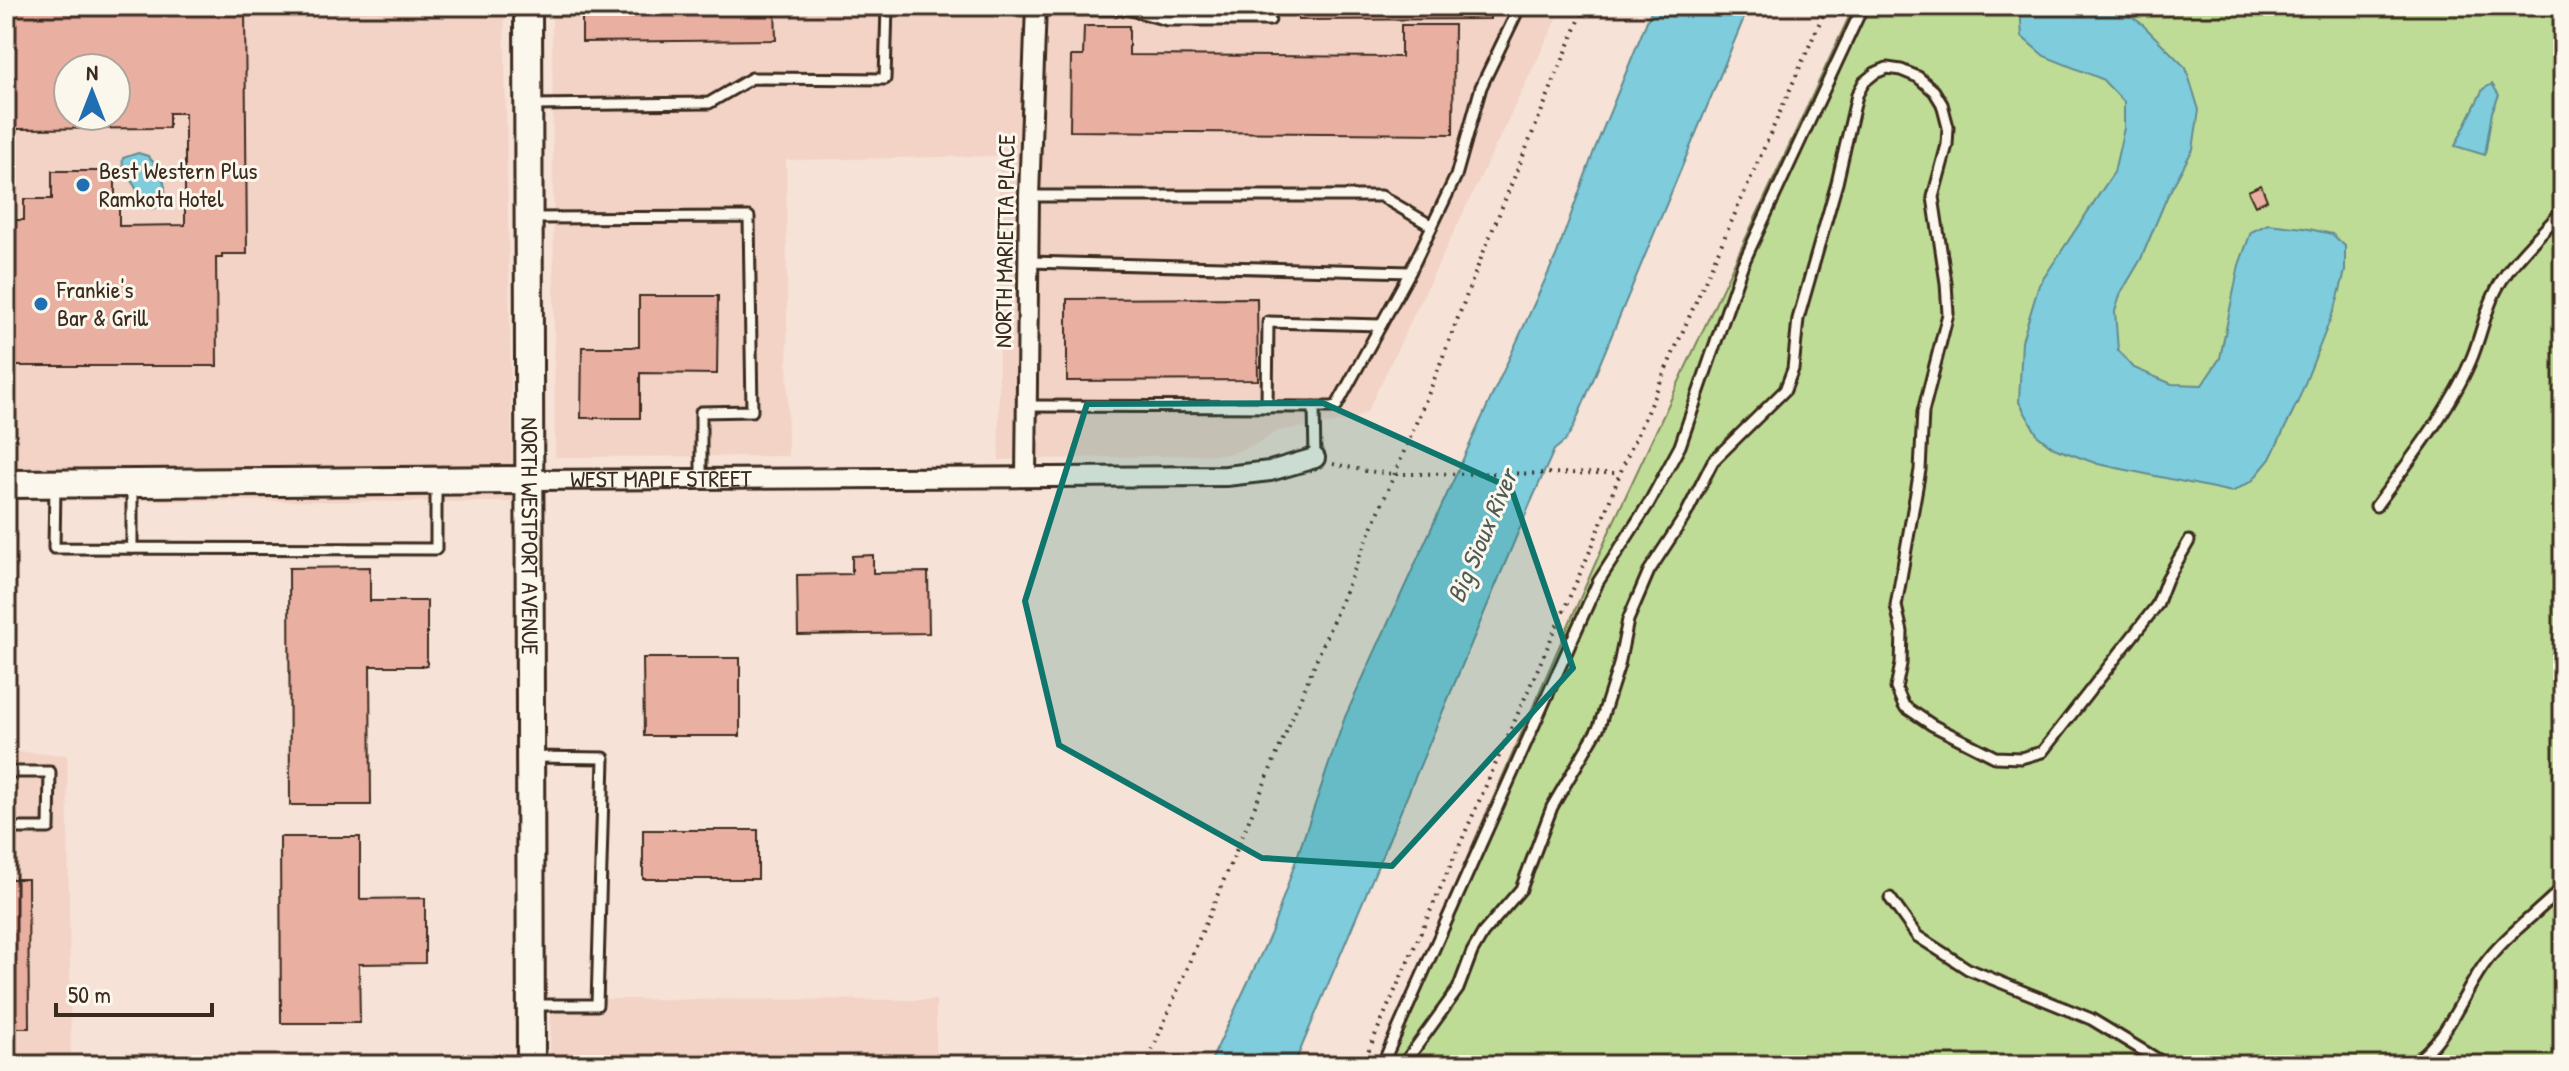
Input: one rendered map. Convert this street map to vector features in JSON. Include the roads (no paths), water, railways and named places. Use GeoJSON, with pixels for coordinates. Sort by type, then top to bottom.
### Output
{"type":"FeatureCollection","features":[{"type":"Feature","properties":{"kind":"main road","name":"NORTH WESTPORT AVENUE"},"geometry":{"type":"LineString","coordinates":[[528,6],[531,1065]]}},
{"type":"Feature","properties":{"kind":"main road","name":"WEST MAPLE STREET"},"geometry":{"type":"LineString","coordinates":[[6,484],[529,480]]}},
{"type":"Feature","properties":{"kind":"street","name":"NORTH MARIETTA PLACE"},"geometry":{"type":"LineString","coordinates":[[1026,477],[1029,196],[1036,7]]}},
{"type":"Feature","properties":{"kind":"street","name":"WEST MAPLE STREET"},"geometry":{"type":"LineString","coordinates":[[529,480],[1250,474],[1315,458]]}},
{"type":"Feature","properties":{"kind":"lane"},"geometry":{"type":"LineString","coordinates":[[528,105],[709,103],[752,78],[885,79],[887,6]]}},
{"type":"Feature","properties":{"kind":"lane"},"geometry":{"type":"LineString","coordinates":[[1026,406],[1336,407],[1410,272],[1456,176],[1481,87],[1520,6]]}},
{"type":"Feature","properties":{"kind":"lane"},"geometry":{"type":"LineString","coordinates":[[1382,1065],[1598,582],[1649,503],[1680,446],[1742,266],[1863,6]]}},
{"type":"Feature","properties":{"kind":"lane"},"geometry":{"type":"LineString","coordinates":[[1036,7],[1127,9],[1167,20],[1270,20]]}},
{"type":"Feature","properties":{"kind":"lane"},"geometry":{"type":"LineString","coordinates":[[1403,1065],[1458,989],[1483,933],[1521,889],[1552,807],[1599,727],[1619,665],[1628,620],[1649,571],[1685,516],[1713,461],[1785,390],[1793,369],[1798,319],[1837,183],[1857,95],[1864,82],[1875,73],[1887,68],[1918,77],[1934,91],[1942,104],[1948,127],[1947,145],[1933,197],[1948,314],[1923,412],[1920,470],[1896,606],[1902,632],[1901,664],[1896,688],[1904,706],[1932,725],[1995,757],[2021,758],[2042,752],[2157,605],[2167,579],[2189,541]]}},
{"type":"Feature","properties":{"kind":"lane"},"geometry":{"type":"LineString","coordinates":[[1029,196],[1381,196],[1432,226]]}},
{"type":"Feature","properties":{"kind":"lane"},"geometry":{"type":"LineString","coordinates":[[2376,506],[2435,424],[2473,356],[2487,310],[2501,281],[2526,248],[2563,210]]}},
{"type":"Feature","properties":{"kind":"lane"},"geometry":{"type":"LineString","coordinates":[[529,218],[749,217],[752,411],[701,412],[701,479]]}},
{"type":"Feature","properties":{"kind":"lane"},"geometry":{"type":"LineString","coordinates":[[1028,262],[1410,272]]}},
{"type":"Feature","properties":{"kind":"lane"},"geometry":{"type":"LineString","coordinates":[[1267,407],[1268,322],[1381,325]]}},
{"type":"Feature","properties":{"kind":"lane"},"geometry":{"type":"LineString","coordinates":[[1314,407],[1315,458]]}},
{"type":"Feature","properties":{"kind":"lane"},"geometry":{"type":"LineString","coordinates":[[55,483],[54,548],[436,549],[436,481]]}},
{"type":"Feature","properties":{"kind":"lane"},"geometry":{"type":"LineString","coordinates":[[132,483],[132,548]]}},
{"type":"Feature","properties":{"kind":"lane"},"geometry":{"type":"LineString","coordinates":[[530,757],[604,758],[597,1005],[531,1005]]}},
{"type":"Feature","properties":{"kind":"lane"},"geometry":{"type":"LineString","coordinates":[[6,772],[50,772],[49,828],[6,828]]}},
{"type":"Feature","properties":{"kind":"lane"},"geometry":{"type":"LineString","coordinates":[[2411,1065],[2430,1052],[2445,1034],[2484,965],[2563,887]]}},
{"type":"Feature","properties":{"kind":"lane"},"geometry":{"type":"LineString","coordinates":[[1890,898],[1917,936],[1968,969],[2091,1019],[2167,1065]]}},
{"type":"Feature","properties":{"kind":"water","name":"Big Sioux River"},"geometry":{"type":"Polygon","coordinates":[[[1653,6],[1749,6],[1573,428],[1565,441],[1554,450],[1530,504],[1294,1065],[1209,1065],[1271,933],[1345,717],[1556,256],[1594,151],[1653,6]]]}},
{"type":"Feature","properties":{"kind":"water"},"geometry":{"type":"Polygon","coordinates":[[[2020,6],[2117,6],[2142,24],[2186,68],[2199,110],[2193,149],[2167,197],[2115,311],[2118,350],[2134,368],[2172,384],[2202,385],[2220,358],[2239,265],[2251,232],[2268,224],[2304,228],[2332,234],[2345,246],[2345,271],[2337,302],[2298,401],[2270,459],[2252,481],[2232,492],[2098,464],[2054,448],[2038,436],[2019,402],[2022,341],[2039,285],[2114,172],[2124,128],[2124,102],[2102,79],[2044,56],[2022,37],[2020,6]]]}},
{"type":"Feature","properties":{"kind":"water"},"geometry":{"type":"Polygon","coordinates":[[[2492,84],[2499,95],[2492,112],[2485,155],[2455,146],[2483,89],[2492,84]]]}},
{"type":"Feature","properties":{"kind":"water"},"geometry":{"type":"Polygon","coordinates":[[[138,153],[148,156],[163,180],[165,197],[155,208],[147,208],[141,203],[136,187],[124,170],[123,158],[138,153]]]}},
{"type":"Feature","properties":{"kind":"place","name":"Best Western Plus Ramkota Hotel"},"geometry":{"type":"Point","coordinates":[83,185]}},
{"type":"Feature","properties":{"kind":"place","name":"Frankie's Bar & Grill"},"geometry":{"type":"Point","coordinates":[41,304]}}]}
